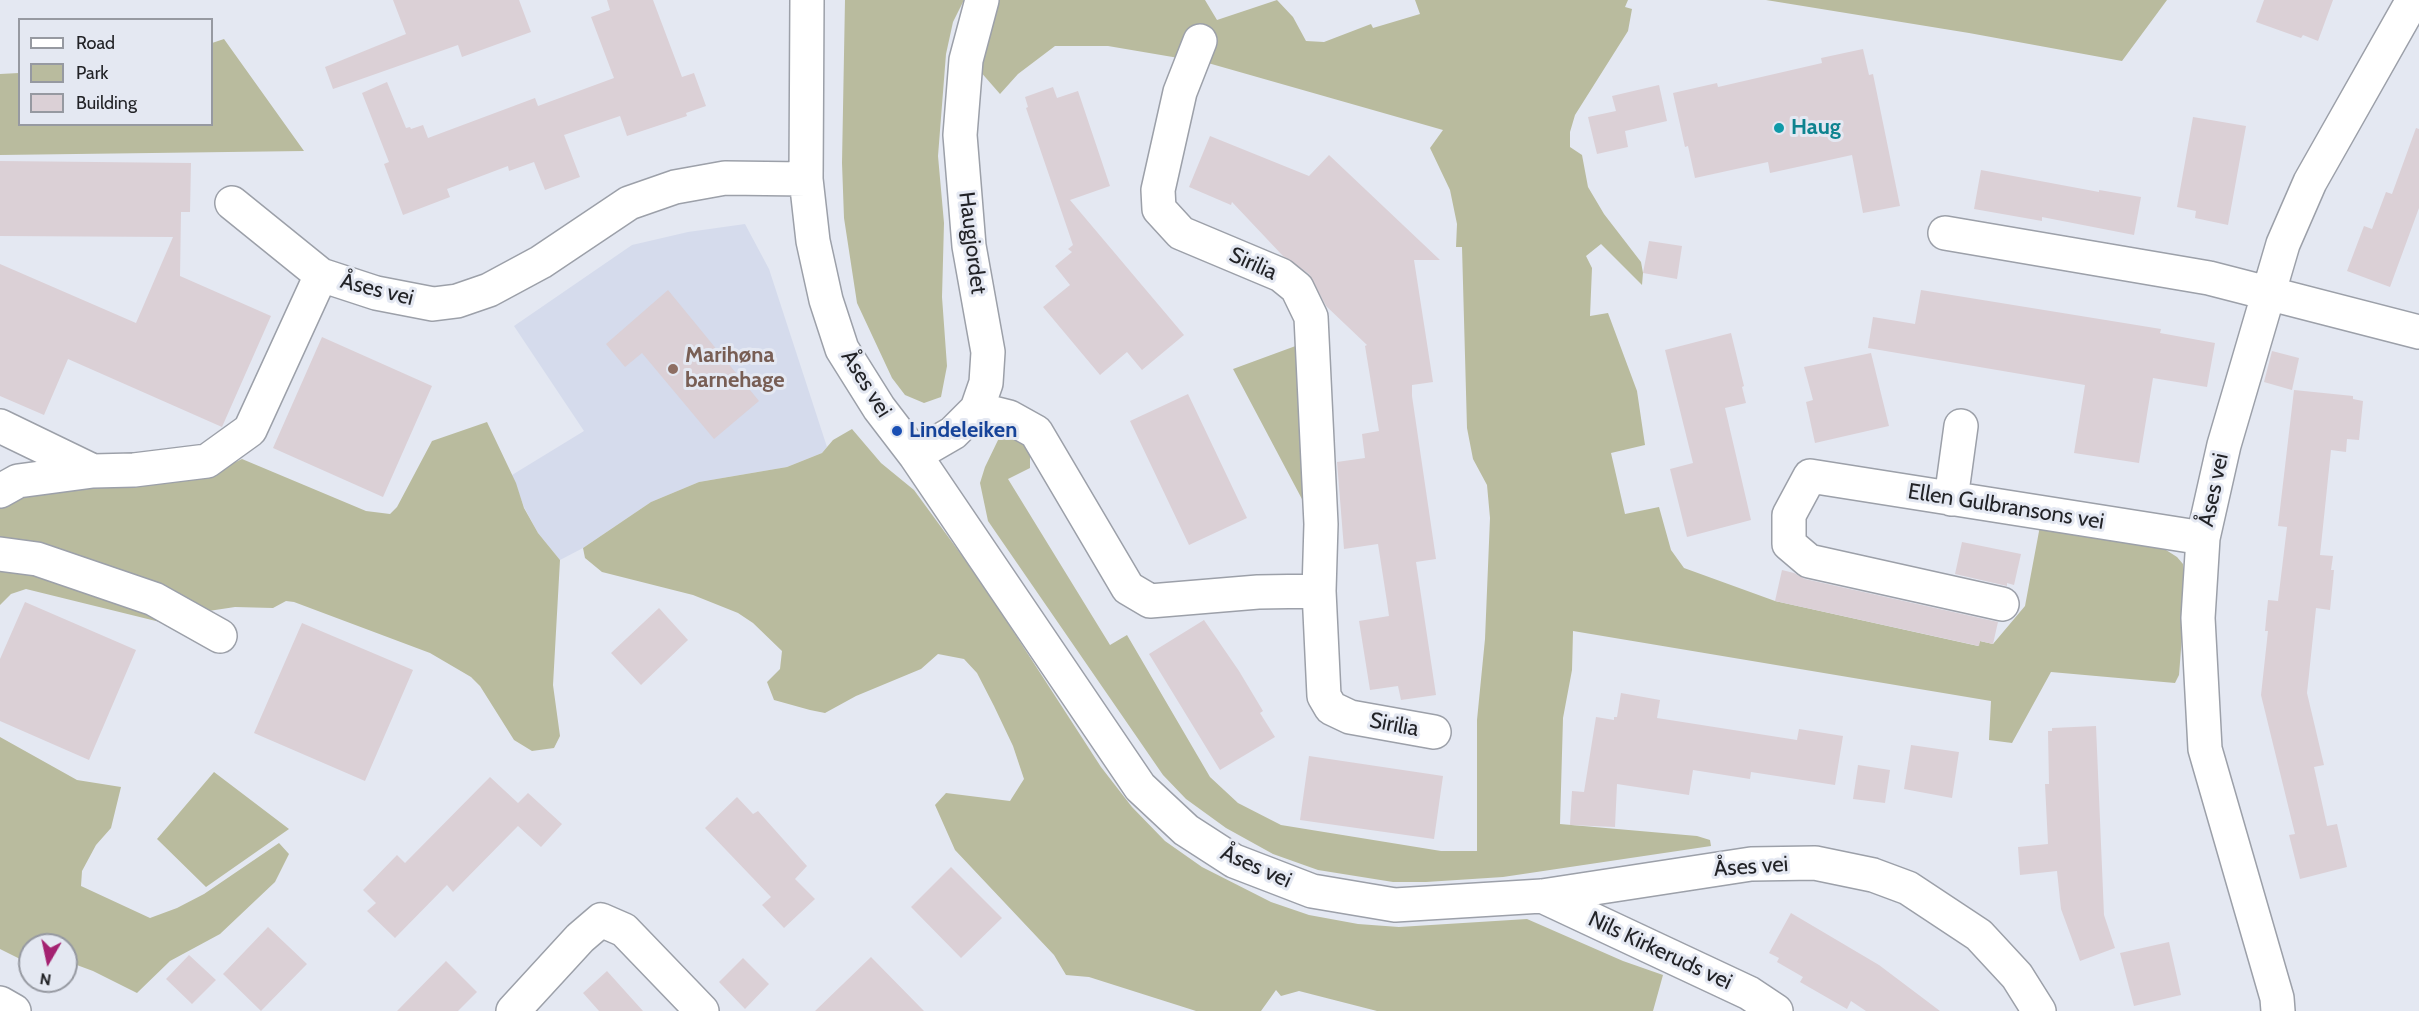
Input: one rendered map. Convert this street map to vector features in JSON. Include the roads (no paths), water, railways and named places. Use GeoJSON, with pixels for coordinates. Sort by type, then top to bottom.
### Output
{"type":"FeatureCollection","features":[{"type":"Feature","properties":{"kind":"street","name":"Åses vei"},"geometry":{"type":"LineString","coordinates":[[807,0],[806,179],[815,251],[826,300],[842,349],[879,408],[915,455],[1140,787],[1186,830],[1234,861],[1312,891],[1395,905],[1542,896],[1751,864],[1815,863],[1874,874],[1908,888],[1979,935],[2017,976],[2039,1011]]}},
{"type":"Feature","properties":{"kind":"street","name":"Haugjordet"},"geometry":{"type":"LineString","coordinates":[[915,455],[953,433],[977,409],[986,383],[988,352],[969,246],[960,135],[966,60],[982,0]]}},
{"type":"Feature","properties":{"kind":"street","name":"Åses vei"},"geometry":{"type":"LineString","coordinates":[[2278,1011],[2277,998],[2205,749],[2198,618],[2204,538],[2224,445],[2283,244],[2310,182],[2413,0]]}},
{"type":"Feature","properties":{"kind":"street","name":"Sirilia"},"geometry":{"type":"LineString","coordinates":[[1200,41],[1180,93],[1158,190],[1159,209],[1181,233],[1281,275],[1297,288],[1309,311],[1313,331],[1321,524],[1319,591],[1324,696],[1331,708],[1350,717],[1434,732]]}},
{"type":"Feature","properties":{"kind":"street","name":"Åses vei"},"geometry":{"type":"LineString","coordinates":[[232,203],[321,275],[376,293],[433,304],[457,302],[489,290],[541,262],[629,203],[675,187],[725,178],[806,179]]}},
{"type":"Feature","properties":{"kind":"street"},"geometry":{"type":"LineString","coordinates":[[1945,233],[2209,278],[2419,332]]}},
{"type":"Feature","properties":{"kind":"street"},"geometry":{"type":"LineString","coordinates":[[0,491],[18,481],[93,471],[134,470],[207,461],[250,430],[321,275]]}},
{"type":"Feature","properties":{"kind":"street"},"geometry":{"type":"LineString","coordinates":[[977,409],[1010,417],[1036,432],[1128,588],[1150,601],[1257,592],[1319,591]]}},
{"type":"Feature","properties":{"kind":"street"},"geometry":{"type":"LineString","coordinates":[[0,426],[93,471]]}},
{"type":"Feature","properties":{"kind":"street"},"geometry":{"type":"LineString","coordinates":[[1951,500],[1960,426]]}},
{"type":"Feature","properties":{"kind":"street","name":"Ellen Gulbransons vei"},"geometry":{"type":"LineString","coordinates":[[2002,604],[1809,561],[1789,544],[1789,515],[1810,476],[2204,538]]}},
{"type":"Feature","properties":{"kind":"street"},"geometry":{"type":"LineString","coordinates":[[0,554],[37,560],[154,599],[220,636]]}},
{"type":"Feature","properties":{"kind":"street","name":"Nils Kirkeruds vei"},"geometry":{"type":"LineString","coordinates":[[1542,896],[1749,993],[1776,1011]]}},
{"type":"Feature","properties":{"kind":"street"},"geometry":{"type":"LineString","coordinates":[[533,1004],[580,938],[601,920],[624,930],[702,1011]]}},
{"type":"Feature","properties":{"kind":"street"},"geometry":{"type":"LineString","coordinates":[[0,1003],[14,1011]]}},
{"type":"Feature","properties":{"kind":"place","name":"Haug"},"geometry":{"type":"Point","coordinates":[1779,128]}},
{"type":"Feature","properties":{"kind":"place","name":"Marihøna barnehage"},"geometry":{"type":"Point","coordinates":[673,369]}},
{"type":"Feature","properties":{"kind":"place","name":"Lindeleiken"},"geometry":{"type":"Point","coordinates":[897,431]}}]}
